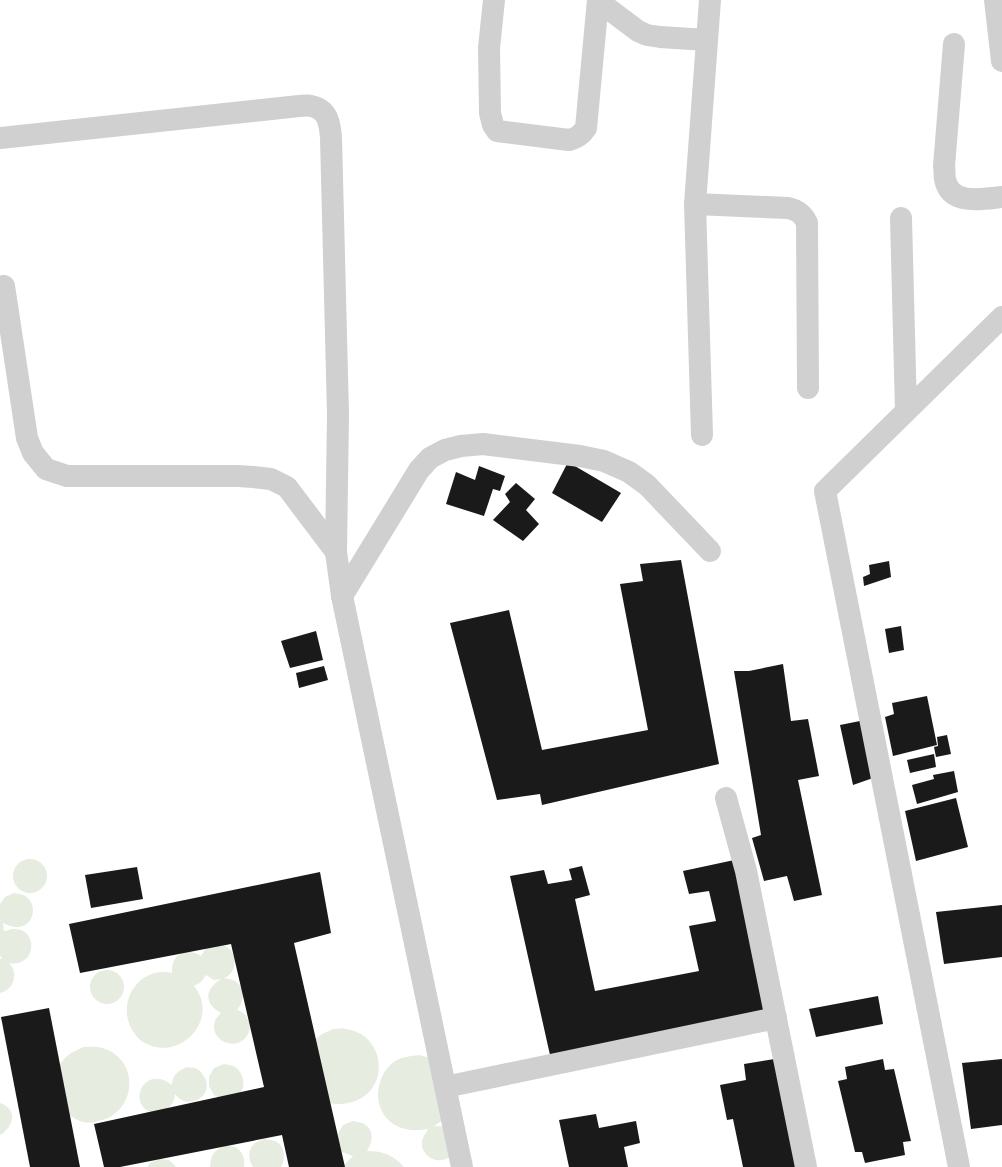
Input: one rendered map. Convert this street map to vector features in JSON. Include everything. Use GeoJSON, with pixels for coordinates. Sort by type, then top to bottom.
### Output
{"type":"FeatureCollection","features":[{"type":"Feature","properties":{"kind":"street"},"geometry":{"type":"LineString","coordinates":[[494,0],[489,48],[490,113],[493,125],[497,131],[568,140],[582,134],[586,128],[598,1]]}},
{"type":"Feature","properties":{"kind":"street"},"geometry":{"type":"LineString","coordinates":[[702,434],[695,204],[710,0]]}},
{"type":"Feature","properties":{"kind":"street"},"geometry":{"type":"LineString","coordinates":[[996,0],[1002,61]]}},
{"type":"Feature","properties":{"kind":"street"},"geometry":{"type":"LineString","coordinates":[[598,1],[638,31],[647,35],[706,40]]}},
{"type":"Feature","properties":{"kind":"street"},"geometry":{"type":"LineString","coordinates":[[954,44],[944,166],[945,180],[950,191],[962,198],[974,200],[1002,197]]}},
{"type":"Feature","properties":{"kind":"street"},"geometry":{"type":"LineString","coordinates":[[0,138],[298,106],[312,106],[324,112],[330,124],[338,414],[336,552],[342,596],[462,1167]]}},
{"type":"Feature","properties":{"kind":"street"},"geometry":{"type":"LineString","coordinates":[[695,204],[788,208],[798,210],[804,217],[807,223],[808,388]]}},
{"type":"Feature","properties":{"kind":"street"},"geometry":{"type":"LineString","coordinates":[[901,218],[906,411]]}},
{"type":"Feature","properties":{"kind":"street"},"geometry":{"type":"LineString","coordinates":[[4,286],[26,438],[33,453],[46,469],[67,476],[238,476],[271,479],[287,487],[336,552]]}},
{"type":"Feature","properties":{"kind":"street"},"geometry":{"type":"LineString","coordinates":[[959,1167],[825,491],[1002,317]]}},
{"type":"Feature","properties":{"kind":"street"},"geometry":{"type":"LineString","coordinates":[[342,596],[419,470],[430,458],[445,450],[460,446],[483,444],[580,456],[604,461],[629,472],[647,485],[710,551]]}},
{"type":"Feature","properties":{"kind":"street"},"geometry":{"type":"LineString","coordinates":[[726,798],[746,871],[806,1167]]}},
{"type":"Feature","properties":{"kind":"street"},"geometry":{"type":"LineString","coordinates":[[445,1087],[776,1018]]}},
{"type":"Feature","properties":{"kind":"shaded area"},"geometry":{"type":"Polygon","coordinates":[[[27,859],[33,859],[37,860],[44,866],[47,876],[46,883],[40,890],[33,893],[27,893],[23,892],[16,886],[13,879],[13,873],[14,869],[20,862],[27,859]]]}},
{"type":"Feature","properties":{"kind":"shaded area"},"geometry":{"type":"Polygon","coordinates":[[[14,893],[23,895],[29,899],[33,912],[28,923],[21,926],[13,927],[3,923],[4,931],[13,929],[21,930],[27,934],[31,940],[31,947],[25,960],[18,963],[9,963],[14,971],[14,981],[9,988],[0,993],[0,959],[2,959],[0,955],[0,904],[5,897],[14,893]]]}},
{"type":"Feature","properties":{"kind":"shaded area"},"geometry":{"type":"Polygon","coordinates":[[[215,944],[225,946],[232,952],[235,964],[234,968],[229,975],[224,978],[237,983],[242,990],[242,1002],[237,1010],[246,1016],[249,1022],[250,1027],[248,1034],[243,1040],[237,1043],[231,1044],[219,1039],[214,1028],[215,1021],[221,1013],[211,1005],[208,996],[212,987],[221,979],[214,980],[206,975],[201,982],[194,986],[201,999],[202,1012],[199,1024],[192,1035],[182,1043],[170,1047],[157,1047],[141,1041],[131,1028],[127,1017],[129,996],[134,987],[141,980],[150,975],[160,972],[172,973],[173,963],[181,954],[185,952],[193,952],[201,956],[206,948],[215,944]]]}},
{"type":"Feature","properties":{"kind":"shaded area"},"geometry":{"type":"Polygon","coordinates":[[[104,970],[110,970],[114,971],[121,977],[124,987],[123,994],[117,1001],[110,1004],[104,1004],[100,1003],[93,997],[90,990],[90,984],[91,980],[97,973],[104,970]]]}},
{"type":"Feature","properties":{"kind":"shaded area"},"geometry":{"type":"Polygon","coordinates":[[[333,1029],[344,1029],[360,1034],[370,1042],[376,1053],[379,1065],[377,1078],[372,1089],[362,1098],[348,1103],[332,1104],[319,1097],[312,1042],[322,1034],[333,1029]]]}},
{"type":"Feature","properties":{"kind":"shaded area"},"geometry":{"type":"Polygon","coordinates":[[[84,1047],[102,1048],[117,1056],[124,1065],[129,1076],[129,1087],[126,1099],[120,1109],[111,1116],[96,1122],[80,1121],[69,1115],[56,1071],[67,1056],[84,1047]]]}},
{"type":"Feature","properties":{"kind":"shaded area"},"geometry":{"type":"Polygon","coordinates":[[[419,1055],[430,1058],[448,1114],[433,1127],[447,1127],[452,1156],[442,1160],[432,1159],[424,1152],[422,1141],[428,1129],[411,1130],[395,1125],[387,1119],[379,1103],[379,1084],[388,1067],[395,1061],[419,1055]]]}},
{"type":"Feature","properties":{"kind":"shaded area"},"geometry":{"type":"Polygon","coordinates":[[[224,1064],[232,1066],[239,1071],[243,1079],[243,1088],[238,1095],[223,1100],[214,1095],[209,1086],[209,1077],[214,1068],[224,1064]]]}},
{"type":"Feature","properties":{"kind":"shaded area"},"geometry":{"type":"Polygon","coordinates":[[[187,1067],[195,1068],[205,1078],[207,1085],[203,1096],[198,1100],[186,1101],[180,1099],[175,1094],[173,1103],[168,1108],[154,1113],[145,1109],[141,1103],[140,1097],[141,1090],[144,1085],[149,1081],[156,1079],[163,1080],[172,1085],[176,1074],[187,1067]]]}},
{"type":"Feature","properties":{"kind":"shaded area"},"geometry":{"type":"Polygon","coordinates":[[[0,1103],[10,1109],[12,1118],[11,1123],[5,1132],[0,1135],[0,1103]]]}},
{"type":"Feature","properties":{"kind":"shaded area"},"geometry":{"type":"Polygon","coordinates":[[[353,1121],[366,1126],[371,1132],[371,1144],[367,1151],[388,1154],[404,1167],[342,1167],[353,1156],[342,1152],[337,1143],[338,1133],[343,1125],[353,1121]]]}},
{"type":"Feature","properties":{"kind":"shaded area"},"geometry":{"type":"Polygon","coordinates":[[[265,1139],[275,1141],[283,1149],[284,1160],[281,1167],[253,1167],[249,1158],[252,1146],[255,1143],[265,1139]]]}},
{"type":"Feature","properties":{"kind":"shaded area"},"geometry":{"type":"Polygon","coordinates":[[[225,1146],[235,1147],[242,1153],[244,1158],[244,1167],[210,1167],[213,1154],[225,1146]]]}},
{"type":"Feature","properties":{"kind":"shaded area"},"geometry":{"type":"Polygon","coordinates":[[[159,1159],[169,1160],[176,1167],[147,1167],[150,1163],[159,1159]]]}},
{"type":"Feature","properties":{"kind":"building"},"geometry":{"type":"Polygon","coordinates":[[[568,462],[621,493],[602,522],[552,493],[568,462]]]}},
{"type":"Feature","properties":{"kind":"building"},"geometry":{"type":"Polygon","coordinates":[[[479,466],[505,476],[500,491],[493,489],[484,516],[446,504],[456,472],[475,480],[479,466]]]}},
{"type":"Feature","properties":{"kind":"building"},"geometry":{"type":"Polygon","coordinates":[[[516,483],[535,499],[526,510],[539,524],[523,541],[493,520],[510,502],[505,494],[516,483]]]}},
{"type":"Feature","properties":{"kind":"building"},"geometry":{"type":"Polygon","coordinates":[[[681,560],[719,764],[542,805],[540,794],[497,800],[450,623],[509,610],[542,750],[648,730],[620,584],[643,581],[640,564],[681,560]]]}},
{"type":"Feature","properties":{"kind":"building"},"geometry":{"type":"Polygon","coordinates":[[[889,561],[891,577],[864,586],[863,577],[870,574],[869,565],[889,561]]]}},
{"type":"Feature","properties":{"kind":"building"},"geometry":{"type":"Polygon","coordinates":[[[901,626],[904,650],[889,653],[885,629],[901,626]]]}},
{"type":"Feature","properties":{"kind":"building"},"geometry":{"type":"Polygon","coordinates":[[[316,631],[323,660],[290,668],[281,641],[316,631]]]}},
{"type":"Feature","properties":{"kind":"building"},"geometry":{"type":"Polygon","coordinates":[[[783,664],[791,721],[808,719],[819,776],[798,780],[822,895],[794,901],[787,876],[764,881],[752,838],[761,835],[734,671],[749,671],[783,664]]]}},
{"type":"Feature","properties":{"kind":"building"},"geometry":{"type":"Polygon","coordinates":[[[324,666],[328,680],[299,688],[296,673],[324,666]]]}},
{"type":"Feature","properties":{"kind":"building"},"geometry":{"type":"Polygon","coordinates":[[[927,696],[937,745],[893,756],[885,717],[894,714],[892,703],[927,696]]]}},
{"type":"Feature","properties":{"kind":"building"},"geometry":{"type":"Polygon","coordinates":[[[860,721],[873,778],[853,785],[840,725],[860,721]]]}},
{"type":"Feature","properties":{"kind":"building"},"geometry":{"type":"Polygon","coordinates":[[[947,735],[951,754],[936,757],[934,747],[938,746],[937,737],[947,735]]]}},
{"type":"Feature","properties":{"kind":"building"},"geometry":{"type":"Polygon","coordinates":[[[934,754],[936,767],[910,773],[907,760],[934,754]]]}},
{"type":"Feature","properties":{"kind":"building"},"geometry":{"type":"Polygon","coordinates":[[[954,771],[958,792],[917,804],[912,785],[934,779],[933,775],[954,771]]]}},
{"type":"Feature","properties":{"kind":"building"},"geometry":{"type":"Polygon","coordinates":[[[956,798],[968,847],[916,861],[905,811],[956,798]]]}},
{"type":"Feature","properties":{"kind":"building"},"geometry":{"type":"Polygon","coordinates":[[[739,859],[772,1013],[550,1055],[510,876],[544,870],[548,884],[572,880],[569,869],[582,866],[590,895],[575,899],[595,991],[699,971],[689,926],[716,921],[709,891],[689,894],[683,871],[739,859]]]}},
{"type":"Feature","properties":{"kind":"building"},"geometry":{"type":"Polygon","coordinates":[[[137,867],[143,899],[91,908],[85,875],[137,867]]]}},
{"type":"Feature","properties":{"kind":"building"},"geometry":{"type":"Polygon","coordinates":[[[320,872],[331,933],[294,943],[345,1167],[289,1167],[282,1135],[120,1167],[104,1167],[94,1124],[264,1087],[231,944],[80,973],[69,924],[320,872]]]}},
{"type":"Feature","properties":{"kind":"building"},"geometry":{"type":"Polygon","coordinates":[[[1002,905],[1002,957],[944,964],[936,912],[1002,905]]]}},
{"type":"Feature","properties":{"kind":"building"},"geometry":{"type":"Polygon","coordinates":[[[878,996],[883,1024],[816,1037],[809,1009],[878,996]]]}},
{"type":"Feature","properties":{"kind":"building"},"geometry":{"type":"Polygon","coordinates":[[[49,1008],[80,1167],[30,1167],[1,1017],[49,1008]]]}},
{"type":"Feature","properties":{"kind":"building"},"geometry":{"type":"Polygon","coordinates":[[[781,1058],[803,1167],[743,1167],[733,1119],[727,1120],[720,1085],[746,1080],[744,1064],[781,1058]]]}},
{"type":"Feature","properties":{"kind":"building"},"geometry":{"type":"Polygon","coordinates":[[[883,1059],[885,1070],[894,1069],[911,1141],[903,1142],[905,1155],[865,1163],[862,1152],[855,1152],[838,1081],[847,1079],[845,1067],[883,1059]]]}},
{"type":"Feature","properties":{"kind":"building"},"geometry":{"type":"Polygon","coordinates":[[[1002,1059],[1002,1125],[971,1129],[962,1063],[1002,1059]]]}},
{"type":"Feature","properties":{"kind":"building"},"geometry":{"type":"Polygon","coordinates":[[[596,1114],[599,1128],[636,1121],[640,1143],[624,1147],[628,1167],[569,1167],[559,1120],[596,1114]]]}}]}
